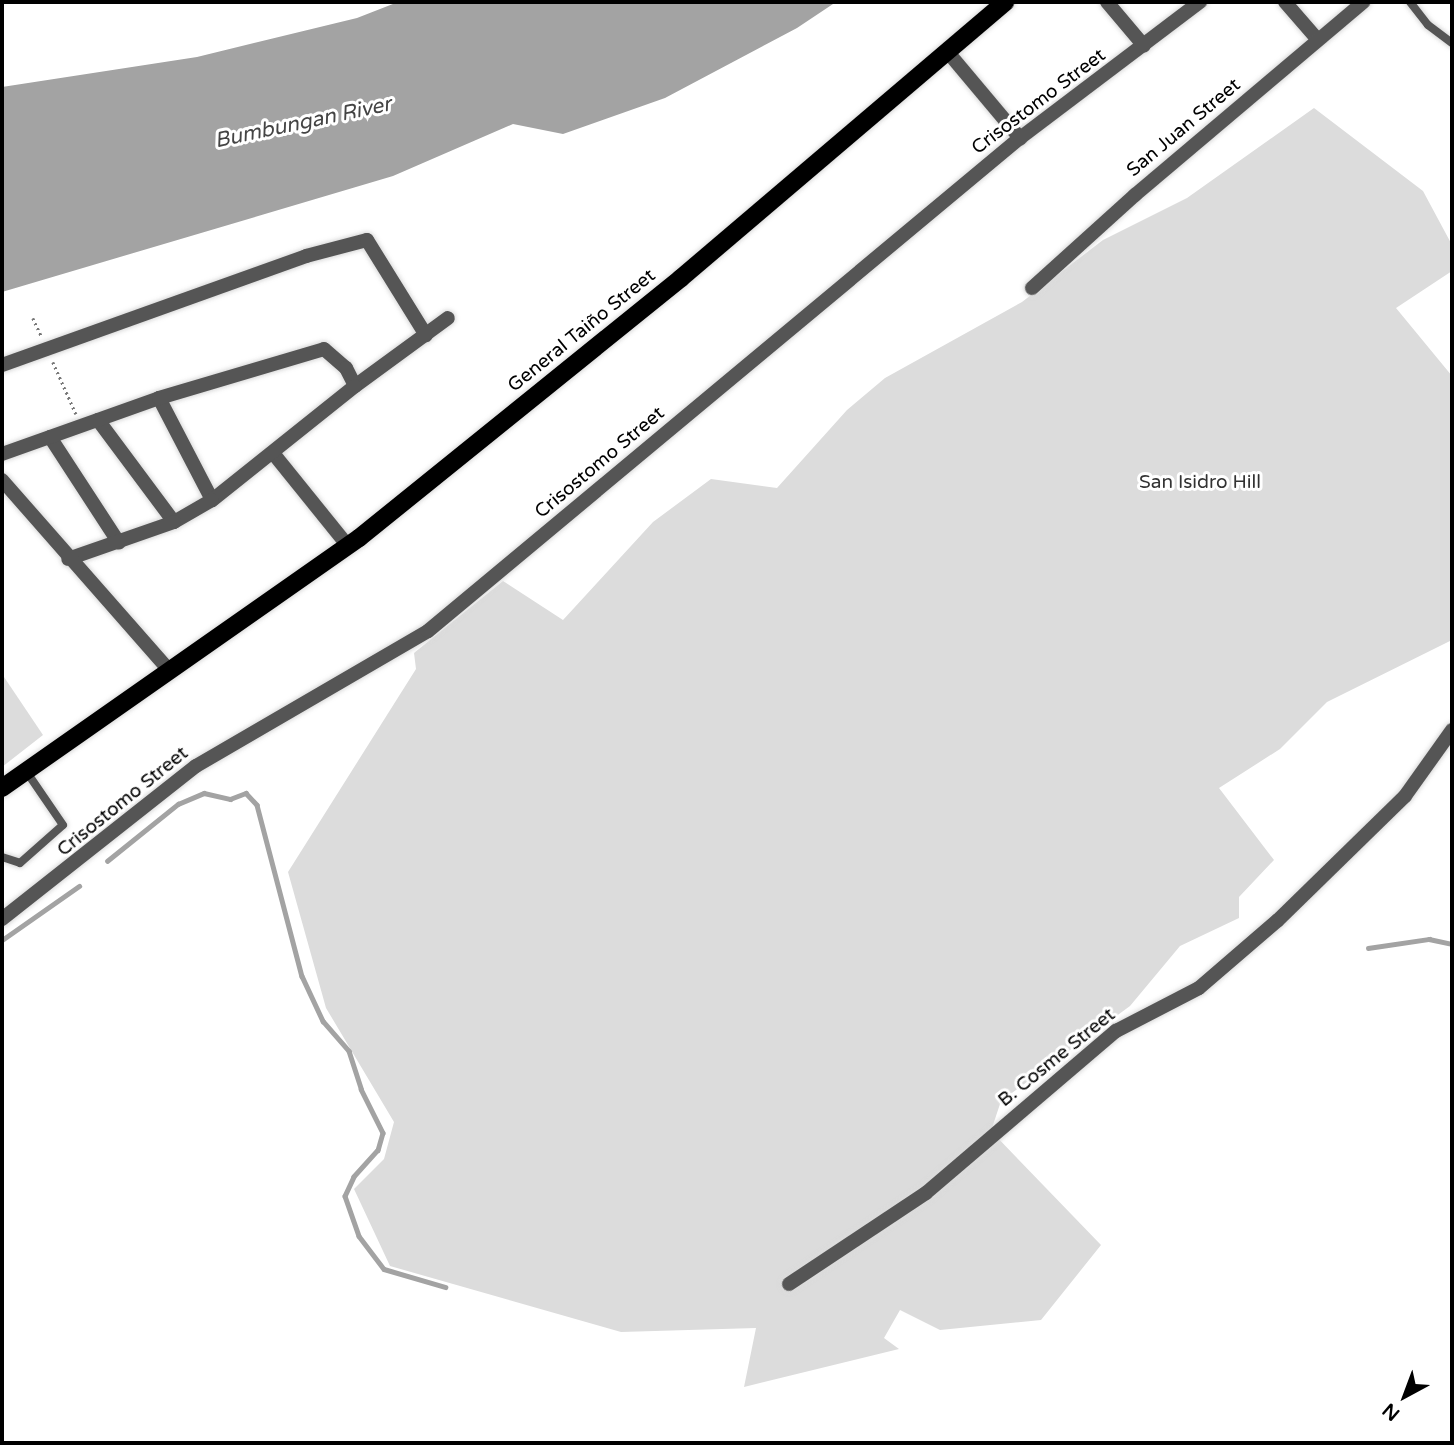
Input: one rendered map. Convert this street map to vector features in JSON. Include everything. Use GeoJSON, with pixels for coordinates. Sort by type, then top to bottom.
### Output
{"type":"FeatureCollection","features":[{"type":"Feature","properties":{"kind":"main road","name":"General Taiño Street"},"geometry":{"type":"LineString","coordinates":[[2,788],[348,546],[681,278],[1005,2]]}},
{"type":"Feature","properties":{"kind":"street"},"geometry":{"type":"LineString","coordinates":[[1107,2],[1144,46]]}},
{"type":"Feature","properties":{"kind":"street","name":"Crisostomo Street"},"geometry":{"type":"LineString","coordinates":[[2,919],[196,766],[428,631],[1020,138],[1200,2]]}},
{"type":"Feature","properties":{"kind":"street"},"geometry":{"type":"LineString","coordinates":[[1285,2],[1318,40]]}},
{"type":"Feature","properties":{"kind":"street","name":"San Juan Street"},"geometry":{"type":"LineString","coordinates":[[1032,288],[1363,2]]}},
{"type":"Feature","properties":{"kind":"street"},"geometry":{"type":"LineString","coordinates":[[947,51],[1020,138]]}},
{"type":"Feature","properties":{"kind":"street"},"geometry":{"type":"LineString","coordinates":[[2,365],[306,256],[367,240],[426,335]]}},
{"type":"Feature","properties":{"kind":"street"},"geometry":{"type":"LineString","coordinates":[[68,559],[174,522],[212,500],[355,386],[448,318]]}},
{"type":"Feature","properties":{"kind":"street"},"geometry":{"type":"LineString","coordinates":[[2,454],[159,398],[324,349],[333,352],[355,386]]}},
{"type":"Feature","properties":{"kind":"street"},"geometry":{"type":"LineString","coordinates":[[159,398],[212,500]]}},
{"type":"Feature","properties":{"kind":"street"},"geometry":{"type":"LineString","coordinates":[[98,420],[174,522]]}},
{"type":"Feature","properties":{"kind":"street"},"geometry":{"type":"LineString","coordinates":[[50,437],[119,543]]}},
{"type":"Feature","properties":{"kind":"street"},"geometry":{"type":"LineString","coordinates":[[273,453],[348,546]]}},
{"type":"Feature","properties":{"kind":"street"},"geometry":{"type":"LineString","coordinates":[[2,480],[68,559],[170,671]]}},
{"type":"Feature","properties":{"kind":"street","name":"B. Cosme Street"},"geometry":{"type":"LineString","coordinates":[[789,1284],[926,1193],[1116,1031],[1199,988],[1278,920],[1405,796],[1452,730]]}},
{"type":"Feature","properties":{"kind":"lane"},"geometry":{"type":"LineString","coordinates":[[1410,2],[1428,25],[1452,43]]}},
{"type":"Feature","properties":{"kind":"lane"},"geometry":{"type":"LineString","coordinates":[[2,858],[20,863],[63,825],[26,771]]}},
{"type":"Feature","properties":{"kind":"path"},"geometry":{"type":"LineString","coordinates":[[33,318],[81,425]]}},
{"type":"Feature","properties":{"kind":"green space","name":"San Isidro Hill"},"geometry":{"type":"Polygon","coordinates":[[[1314,108],[1423,191],[1452,245],[1452,271],[1396,308],[1452,376],[1452,640],[1327,702],[1280,749],[1219,788],[1274,860],[1239,897],[1239,918],[1180,946],[1130,1006],[1001,1101],[991,1131],[1101,1245],[1041,1320],[940,1330],[900,1310],[884,1338],[899,1349],[744,1387],[756,1328],[621,1332],[390,1266],[354,1189],[384,1159],[394,1122],[326,1008],[288,872],[416,669],[414,653],[503,581],[563,620],[653,522],[711,479],[777,488],[847,410],[885,378],[1022,302],[1103,240],[1187,198],[1314,108]]]}},
{"type":"Feature","properties":{"kind":"green space"},"geometry":{"type":"Polygon","coordinates":[[[2,674],[43,735],[2,767],[2,674]]]}},
{"type":"Feature","properties":{"kind":"water","name":"Bumbungan River"},"geometry":{"type":"Polygon","coordinates":[[[398,2],[836,2],[797,28],[665,98],[563,134],[513,124],[393,176],[2,292],[2,87],[197,57],[357,18],[398,2]]]}},
{"type":"Feature","properties":{"kind":"waterway"},"geometry":{"type":"LineString","coordinates":[[107,861],[178,804],[204,793],[230,799],[246,793],[257,805],[302,976],[323,1021],[349,1051],[361,1089],[383,1133],[378,1150],[354,1177],[345,1196],[359,1236],[384,1269],[445,1287]]}},
{"type":"Feature","properties":{"kind":"waterway"},"geometry":{"type":"LineString","coordinates":[[2,940],[79,886]]}},
{"type":"Feature","properties":{"kind":"waterway"},"geometry":{"type":"LineString","coordinates":[[1368,948],[1429,939],[1452,944]]}}]}
